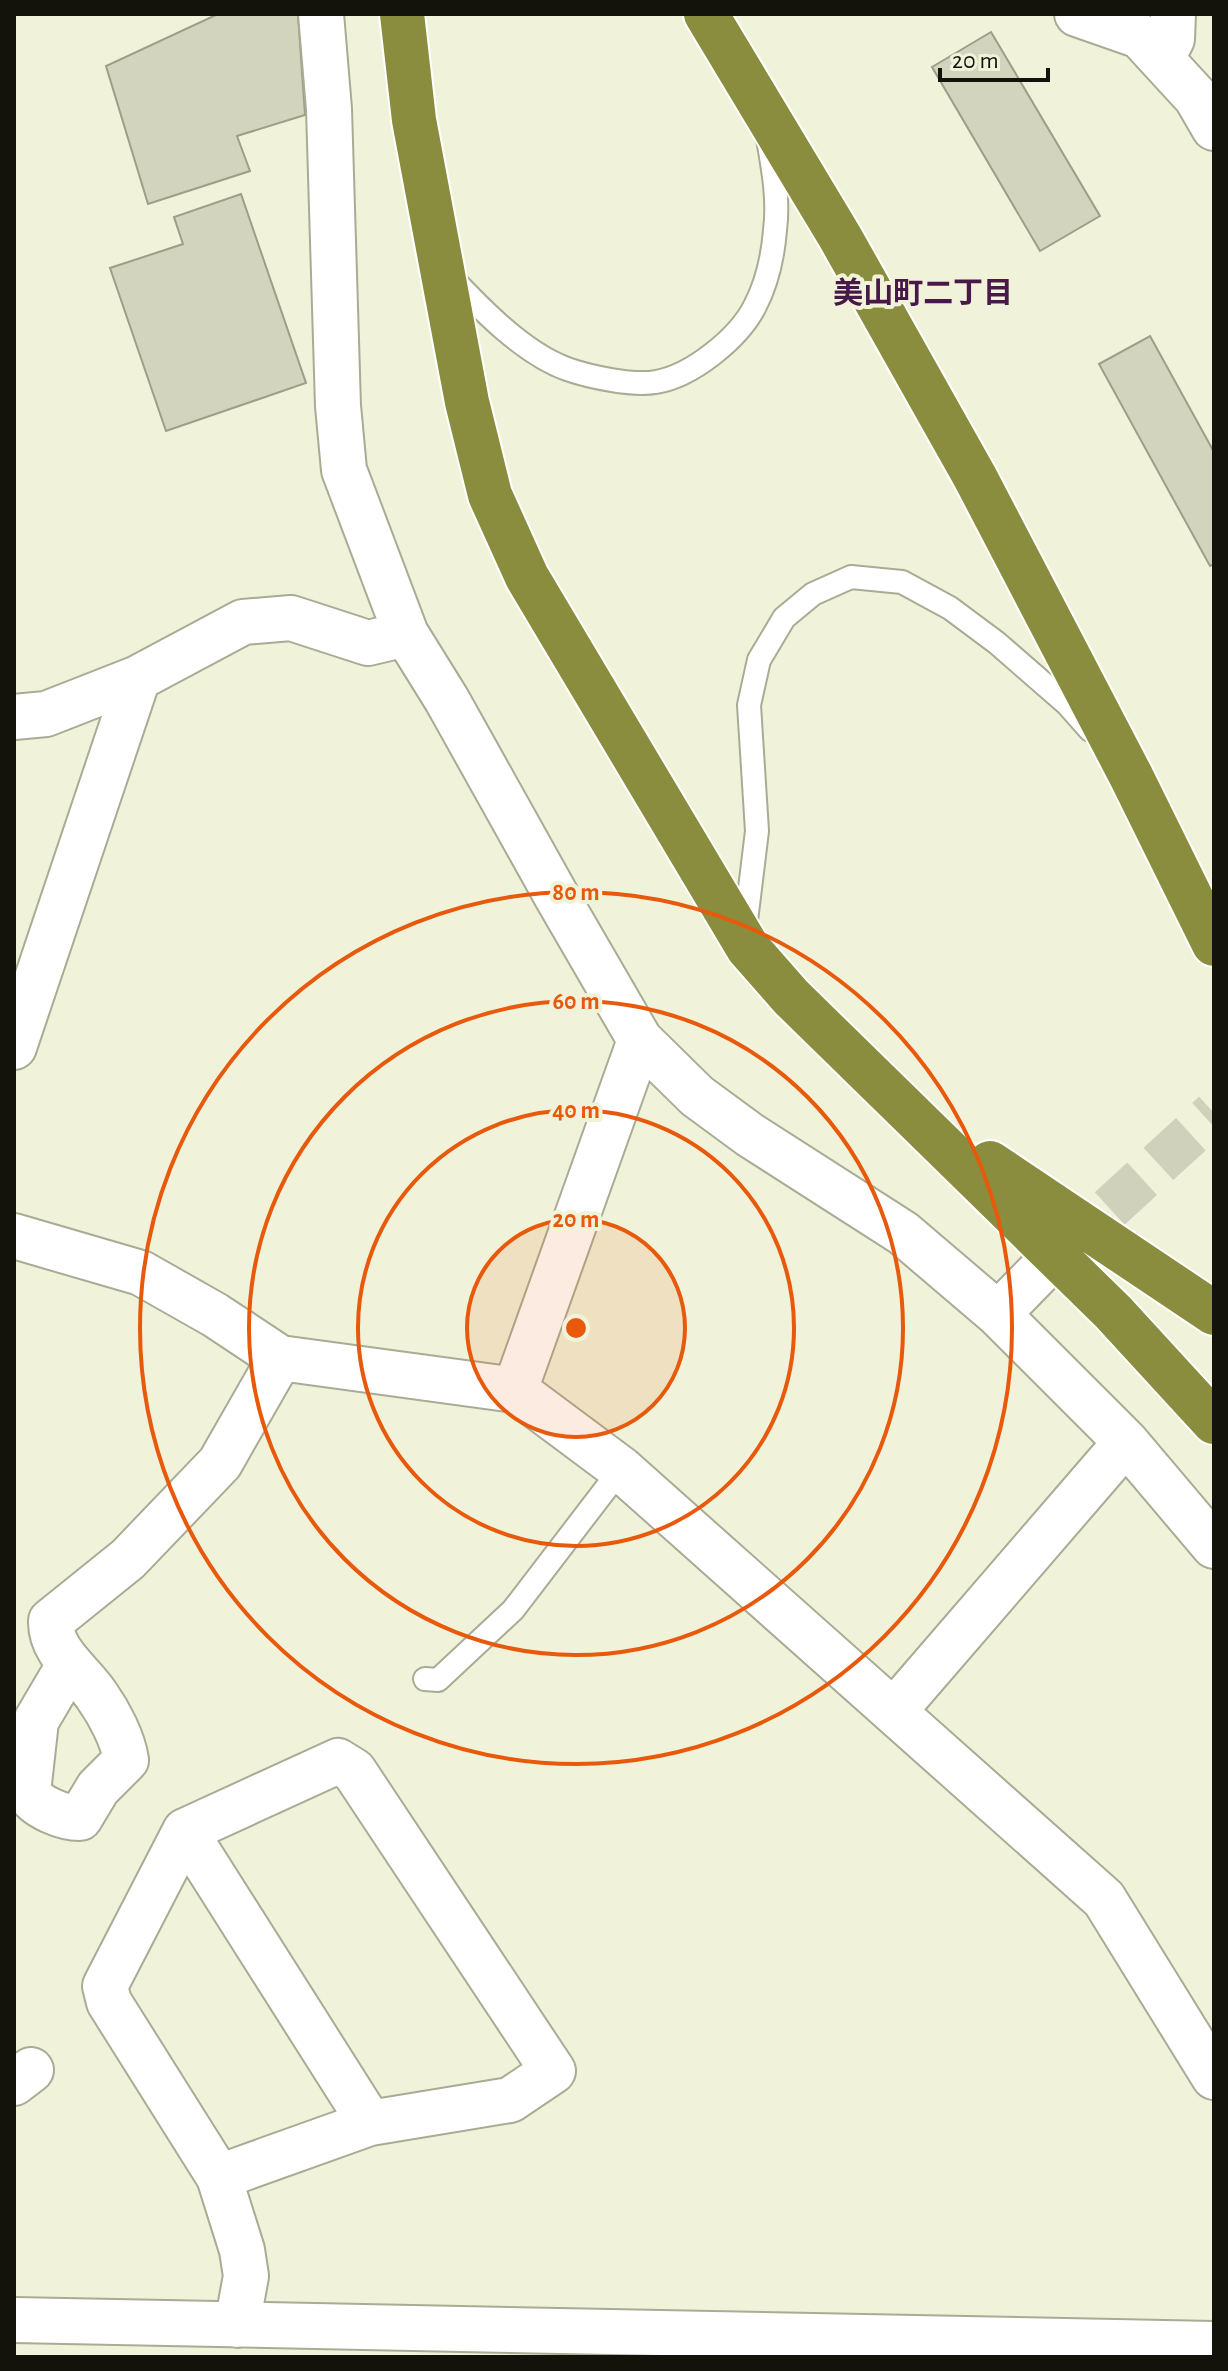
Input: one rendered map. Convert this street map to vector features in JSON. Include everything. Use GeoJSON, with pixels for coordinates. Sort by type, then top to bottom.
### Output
{"type":"FeatureCollection","features":[{"type":"Feature","properties":{"kind":"highway"},"geometry":{"type":"LineString","coordinates":[[402,14],[414,120],[467,402],[490,495],[527,577],[748,948],[791,997],[1113,1312],[1214,1422]]}},
{"type":"Feature","properties":{"kind":"highway"},"geometry":{"type":"LineString","coordinates":[[706,14],[840,237],[975,477],[1131,776],[1214,944]]}},
{"type":"Feature","properties":{"kind":"highway"},"geometry":{"type":"LineString","coordinates":[[1131,776],[1214,890]]}},
{"type":"Feature","properties":{"kind":"highway"},"geometry":{"type":"LineString","coordinates":[[891,1095],[1214,1313]]}},
{"type":"Feature","properties":{"kind":"street"},"geometry":{"type":"LineString","coordinates":[[321,14],[329,109],[338,406],[344,470],[406,634],[447,700],[640,1040],[697,1096],[750,1135],[903,1233],[998,1314],[1126,1442],[1214,1546]]}},
{"type":"Feature","properties":{"kind":"street"},"geometry":{"type":"LineString","coordinates":[[1077,14],[1140,36],[1208,107]]}},
{"type":"Feature","properties":{"kind":"street"},"geometry":{"type":"LineString","coordinates":[[1162,59],[1172,39],[1173,14]]}},
{"type":"Feature","properties":{"kind":"street"},"geometry":{"type":"LineString","coordinates":[[14,717],[46,714],[138,678],[243,622],[291,618],[368,643],[406,634]]}},
{"type":"Feature","properties":{"kind":"street"},"geometry":{"type":"LineString","coordinates":[[14,1047],[138,678]]}},
{"type":"Feature","properties":{"kind":"street"},"geometry":{"type":"LineString","coordinates":[[515,1390],[640,1040]]}},
{"type":"Feature","properties":{"kind":"street"},"geometry":{"type":"LineString","coordinates":[[14,1236],[141,1273],[215,1315],[280,1358],[515,1390],[621,1469],[1104,1899],[1214,2077]]}},
{"type":"Feature","properties":{"kind":"street"},"geometry":{"type":"LineString","coordinates":[[998,1314],[1038,1273]]}},
{"type":"Feature","properties":{"kind":"street"},"geometry":{"type":"LineString","coordinates":[[69,1665],[51,1631],[51,1621],[128,1559],[220,1463],[280,1358]]}},
{"type":"Feature","properties":{"kind":"street"},"geometry":{"type":"LineString","coordinates":[[894,1711],[1126,1442]]}},
{"type":"Feature","properties":{"kind":"street"},"geometry":{"type":"LineString","coordinates":[[219,2177],[370,2123],[510,2100],[553,2071],[354,1771],[338,1761],[185,1831],[105,1986],[109,2002],[219,2177],[242,2250],[246,2276],[229,2335]]}},
{"type":"Feature","properties":{"kind":"street"},"geometry":{"type":"LineString","coordinates":[[185,1831],[370,2123]]}},
{"type":"Feature","properties":{"kind":"street"},"geometry":{"type":"LineString","coordinates":[[14,2320],[356,2342],[1214,2344]]}},
{"type":"Feature","properties":{"kind":"lane"},"geometry":{"type":"LineString","coordinates":[[442,267],[481,309],[528,347],[564,368],[607,380],[656,382],[695,367],[728,341],[755,307],[769,268],[776,227],[774,169],[763,110]]}},
{"type":"Feature","properties":{"kind":"lane"},"geometry":{"type":"LineString","coordinates":[[748,948],[746,921],[757,831],[749,705],[759,660],[784,618],[813,594],[851,577],[902,582],[950,608],[1067,704],[1131,776]]}},
{"type":"Feature","properties":{"kind":"lane"},"geometry":{"type":"LineString","coordinates":[[425,1679],[438,1680],[513,1610],[621,1469]]}},
{"type":"Feature","properties":{"kind":"building"},"geometry":{"type":"Polygon","coordinates":[[[218,14],[298,14],[305,115],[237,136],[250,171],[148,204],[106,66],[218,14]]]}},
{"type":"Feature","properties":{"kind":"building"},"geometry":{"type":"Polygon","coordinates":[[[991,32],[1100,216],[1040,251],[932,67],[991,32]]]}},
{"type":"Feature","properties":{"kind":"building"},"geometry":{"type":"Polygon","coordinates":[[[241,194],[306,383],[166,431],[110,268],[183,244],[174,217],[241,194]]]}},
{"type":"Feature","properties":{"kind":"building"},"geometry":{"type":"Polygon","coordinates":[[[1150,336],[1214,452],[1214,564],[1210,566],[1099,364],[1150,336]]]}},
{"type":"Feature","properties":{"kind":"tunnel"},"geometry":{"type":"LineString","coordinates":[[1061,1253],[1214,1113]]}},
{"type":"Feature","properties":{"kind":"district","name":"美山町二丁目"},"geometry":{"type":"Point","coordinates":[923,294]}}]}
